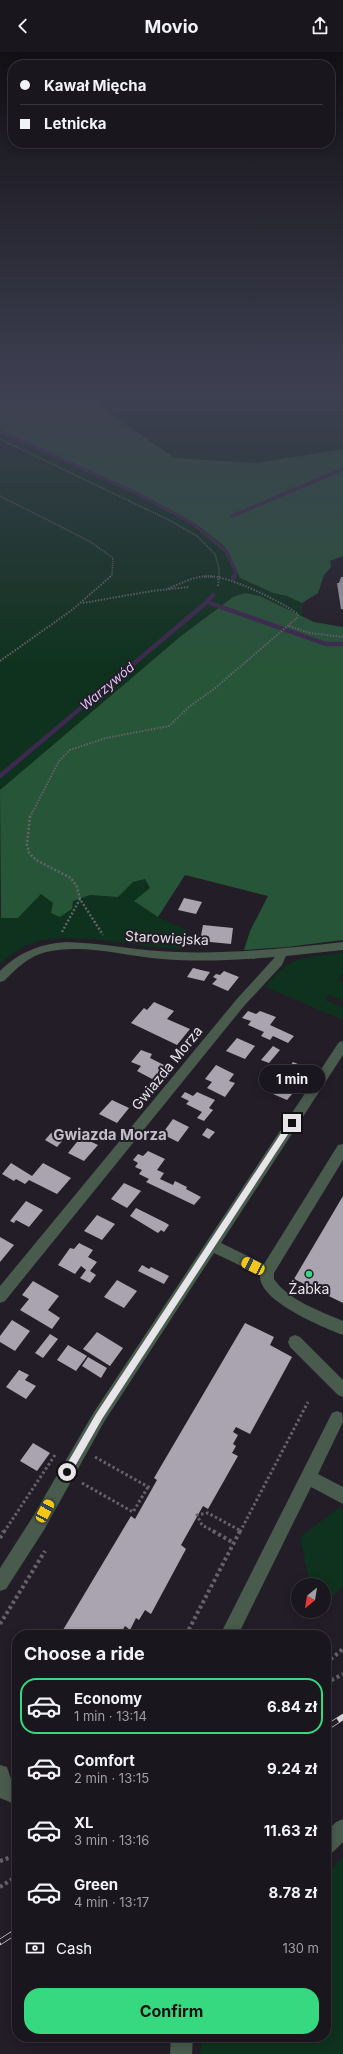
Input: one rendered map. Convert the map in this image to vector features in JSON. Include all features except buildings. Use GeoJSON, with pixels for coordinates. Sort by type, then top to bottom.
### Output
{"type":"FeatureCollection","features":[{"type":"Feature","properties":{"kind":"street","name":"Starowiejska"},"geometry":{"type":"LineString","coordinates":[[0,978],[13,965],[26,956],[51,948],[74,946],[122,952],[175,956],[282,953],[343,946]]}},
{"type":"Feature","properties":{"kind":"street","name":"Gwiazda Morza"},"geometry":{"type":"LineString","coordinates":[[0,1296],[240,1003],[278,962],[282,953]]}},
{"type":"Feature","properties":{"kind":"street"},"geometry":{"type":"LineString","coordinates":[[0,1583],[38,1524],[99,1417],[343,1045]]}},
{"type":"Feature","properties":{"kind":"street"},"geometry":{"type":"LineString","coordinates":[[343,1150],[267,1272],[265,1280],[268,1285],[278,1294],[343,1328]]}},
{"type":"Feature","properties":{"kind":"street"},"geometry":{"type":"LineString","coordinates":[[211,1245],[267,1272]]}},
{"type":"Feature","properties":{"kind":"street"},"geometry":{"type":"LineString","coordinates":[[295,1342],[343,1390]]}},
{"type":"Feature","properties":{"kind":"street"},"geometry":{"type":"LineString","coordinates":[[232,1630],[337,1418]]}},
{"type":"Feature","properties":{"kind":"street"},"geometry":{"type":"LineString","coordinates":[[308,1477],[343,1496]]}},
{"type":"Feature","properties":{"kind":"street"},"geometry":{"type":"LineString","coordinates":[[0,1774],[6,1791],[12,1794]]}},
{"type":"Feature","properties":{"kind":"street"},"geometry":{"type":"LineString","coordinates":[[331,1840],[343,1829]]}},
{"type":"Feature","properties":{"kind":"street"},"geometry":{"type":"LineString","coordinates":[[181,2054],[182,2042]]}},
{"type":"Feature","properties":{"kind":"path"},"geometry":{"type":"LineString","coordinates":[[93,483],[163,517],[197,536],[216,554],[220,577],[218,586]]}},
{"type":"Feature","properties":{"kind":"path"},"geometry":{"type":"LineString","coordinates":[[0,496],[90,541],[114,558],[112,575],[83,603],[0,661]]}},
{"type":"Feature","properties":{"kind":"path"},"geometry":{"type":"LineString","coordinates":[[122,952],[103,935],[80,899],[77,887],[71,878],[36,860],[29,853],[27,845],[30,814],[59,761],[70,750],[106,738],[169,726],[190,706],[214,689],[281,632],[295,622],[298,614],[283,603],[264,594],[231,583],[220,577],[200,577],[167,590]]}},
{"type":"Feature","properties":{"kind":"path"},"geometry":{"type":"LineString","coordinates":[[83,603],[104,598],[189,587]]}},
{"type":"Feature","properties":{"kind":"path"},"geometry":{"type":"LineString","coordinates":[[288,627],[310,633],[343,637]]}},
{"type":"Feature","properties":{"kind":"path"},"geometry":{"type":"LineString","coordinates":[[51,948],[74,913],[80,899]]}},
{"type":"Feature","properties":{"kind":"path"},"geometry":{"type":"LineString","coordinates":[[189,1630],[308,1402]]}},
{"type":"Feature","properties":{"kind":"path"},"geometry":{"type":"LineString","coordinates":[[82,1483],[133,1512],[150,1488],[96,1458]]}},
{"type":"Feature","properties":{"kind":"path"},"geometry":{"type":"LineString","coordinates":[[234,1543],[202,1525],[197,1515],[208,1513],[240,1531]]}},
{"type":"Feature","properties":{"kind":"path"},"geometry":{"type":"LineString","coordinates":[[331,1659],[343,1650]]}},
{"type":"Feature","properties":{"kind":"path"},"geometry":{"type":"LineString","coordinates":[[331,1680],[343,1674]]}},
{"type":"Feature","properties":{"kind":"path"},"geometry":{"type":"LineString","coordinates":[[0,1861],[12,1856]]}},
{"type":"Feature","properties":{"kind":"path"},"geometry":{"type":"LineString","coordinates":[[0,1887],[12,1879]]}},
{"type":"Feature","properties":{"kind":"green space"},"geometry":{"type":"Polygon","coordinates":[[[0,483],[117,483],[196,524],[224,546],[240,578],[273,593],[287,596],[302,603],[302,615],[306,619],[260,596],[233,597],[181,636],[0,790],[0,483]]]}},
{"type":"Feature","properties":{"kind":"green space"},"geometry":{"type":"Polygon","coordinates":[[[117,483],[343,483],[343,556],[330,561],[331,567],[324,575],[318,593],[302,603],[287,596],[273,593],[240,578],[224,546],[196,524],[117,483]]]}},
{"type":"Feature","properties":{"kind":"green space"},"geometry":{"type":"Polygon","coordinates":[[[245,593],[260,596],[314,622],[343,627],[343,940],[287,947],[244,950],[250,931],[268,896],[185,875],[158,917],[134,901],[150,888],[145,879],[133,882],[118,897],[90,895],[73,901],[72,909],[60,917],[51,913],[53,903],[41,894],[18,918],[1,918],[0,790],[181,636],[233,597],[245,593]]]}},
{"type":"Feature","properties":{"kind":"green space"},"geometry":{"type":"Polygon","coordinates":[[[145,879],[151,888],[134,901],[158,917],[187,930],[182,949],[103,940],[61,938],[42,940],[27,945],[16,951],[0,964],[0,914],[2,918],[18,918],[41,894],[53,903],[72,901],[90,895],[118,897],[133,882],[145,879]]]}},
{"type":"Feature","properties":{"kind":"green space"},"geometry":{"type":"Polygon","coordinates":[[[343,953],[343,973],[338,980],[343,982],[343,1001],[328,995],[325,1000],[343,1007],[343,1020],[265,987],[274,976],[291,963],[308,957],[343,953]]]}},
{"type":"Feature","properties":{"kind":"green space"},"geometry":{"type":"Polygon","coordinates":[[[340,1507],[343,1510],[343,1586],[331,1598],[331,1578],[309,1578],[300,1537],[340,1507]]]}},
{"type":"Feature","properties":{"kind":"green space"},"geometry":{"type":"Polygon","coordinates":[[[343,1857],[343,2054],[200,2054],[201,2042],[331,2042],[331,1869],[343,1857]]]}},
{"type":"Feature","properties":{"kind":"waterway","name":"Warzywód"},"geometry":{"type":"LineString","coordinates":[[115,483],[192,523],[226,551],[236,572],[234,577]]}},
{"type":"Feature","properties":{"kind":"waterway"},"geometry":{"type":"LineString","coordinates":[[232,516],[309,483]]}},
{"type":"Feature","properties":{"kind":"waterway","name":"Warzywód"},"geometry":{"type":"LineString","coordinates":[[207,602],[213,595]]}},
{"type":"Feature","properties":{"kind":"waterway","name":"Warzywód"},"geometry":{"type":"LineString","coordinates":[[0,776],[207,602]]}},
{"type":"Feature","properties":{"kind":"waterway"},"geometry":{"type":"LineString","coordinates":[[207,602],[326,644],[343,644]]}},
{"type":"Feature","properties":{"kind":"railway"},"geometry":{"type":"LineString","coordinates":[[331,1725],[343,1717]]}},
{"type":"Feature","properties":{"kind":"railway"},"geometry":{"type":"LineString","coordinates":[[0,1942],[12,1934]]}},
{"type":"Feature","properties":{"kind":"place","name":"Żabka"},"geometry":{"type":"Point","coordinates":[309,1274]}},
{"type":"Feature","properties":{"kind":"district","name":"Gwiazda Morza"},"geometry":{"type":"Point","coordinates":[110,1135]}},
{"type":"Feature","properties":{"kind":"route"},"geometry":{"type":"LineString","coordinates":[[67,1472],[99,1417],[292,1123]]}}]}
